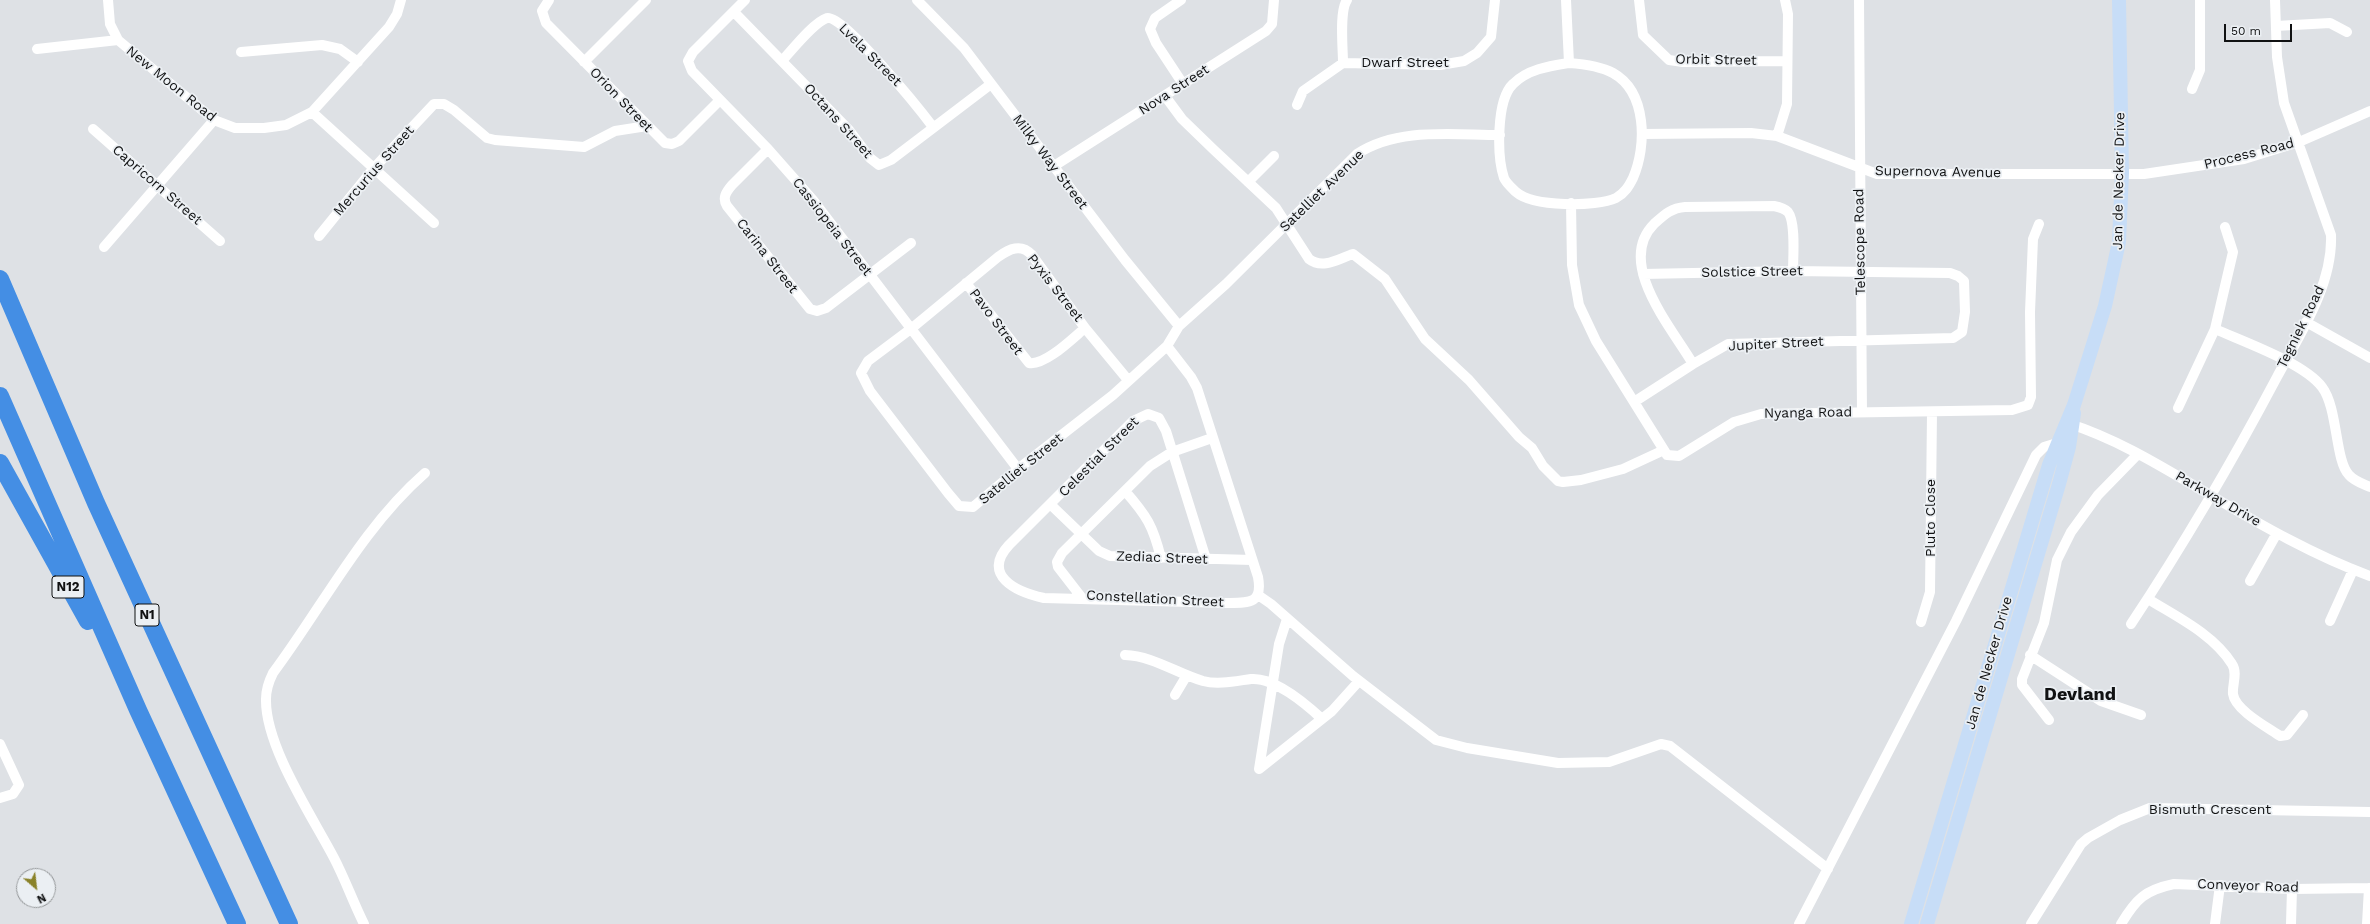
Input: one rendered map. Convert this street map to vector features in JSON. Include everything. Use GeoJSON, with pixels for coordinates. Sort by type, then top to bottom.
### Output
{"type":"FeatureCollection","features":[{"type":"Feature","properties":{"kind":"highway"},"geometry":{"type":"LineString","coordinates":[[0,272],[11,303]]}},
{"type":"Feature","properties":{"kind":"highway","name":"N1"},"geometry":{"type":"LineString","coordinates":[[0,279],[96,503],[289,924]]}},
{"type":"Feature","properties":{"kind":"highway"},"geometry":{"type":"LineString","coordinates":[[0,396],[138,710],[237,924]]}},
{"type":"Feature","properties":{"kind":"highway","name":"N12"},"geometry":{"type":"LineString","coordinates":[[0,463],[138,710]]}},
{"type":"Feature","properties":{"kind":"main road","name":"Jan de Necker Drive"},"geometry":{"type":"LineString","coordinates":[[1927,924],[2059,484],[2069,424],[2115,266],[2120,242],[2122,173],[2118,0]]}},
{"type":"Feature","properties":{"kind":"main road","name":"Jan de Necker Drive"},"geometry":{"type":"LineString","coordinates":[[1910,924],[1998,631],[2057,443],[2069,424]]}},
{"type":"Feature","properties":{"kind":"street","name":"New Moon Road"},"geometry":{"type":"LineString","coordinates":[[108,0],[110,24],[118,40],[214,120],[235,128],[264,128],[286,125],[312,112],[389,27],[397,14],[401,0]]}},
{"type":"Feature","properties":{"kind":"street","name":"Orion Street"},"geometry":{"type":"LineString","coordinates":[[549,0],[542,11],[543,19],[665,143],[676,143],[720,100]]}},
{"type":"Feature","properties":{"kind":"street"},"geometry":{"type":"LineString","coordinates":[[584,62],[646,0]]}},
{"type":"Feature","properties":{"kind":"street","name":"Cassiopeia Street"},"geometry":{"type":"LineString","coordinates":[[745,0],[693,52],[688,62],[694,73],[768,149],[813,200],[1018,469]]}},
{"type":"Feature","properties":{"kind":"street","name":"Milky Way Street"},"geometry":{"type":"LineString","coordinates":[[917,0],[964,48],[1125,260],[1179,326]]}},
{"type":"Feature","properties":{"kind":"street"},"geometry":{"type":"LineString","coordinates":[[1180,0],[1155,18],[1150,29],[1156,43],[1183,84]]}},
{"type":"Feature","properties":{"kind":"street","name":"Nova Street"},"geometry":{"type":"LineString","coordinates":[[1054,166],[1266,31],[1272,24],[1274,0]]}},
{"type":"Feature","properties":{"kind":"street"},"geometry":{"type":"LineString","coordinates":[[1297,105],[1303,90],[1343,63],[1344,6],[1347,0]]}},
{"type":"Feature","properties":{"kind":"street","name":"Dwarf Street"},"geometry":{"type":"LineString","coordinates":[[1343,63],[1440,65],[1464,61],[1477,53],[1492,37],[1495,0]]}},
{"type":"Feature","properties":{"kind":"street"},"geometry":{"type":"LineString","coordinates":[[1566,0],[1569,63]]}},
{"type":"Feature","properties":{"kind":"street","name":"Orbit Street"},"geometry":{"type":"LineString","coordinates":[[1639,0],[1643,35],[1669,60],[1683,62],[1787,61]]}},
{"type":"Feature","properties":{"kind":"street"},"geometry":{"type":"LineString","coordinates":[[1777,136],[1786,104],[1788,14],[1785,0]]}},
{"type":"Feature","properties":{"kind":"street","name":"Telescope Road"},"geometry":{"type":"LineString","coordinates":[[1859,0],[1862,412]]}},
{"type":"Feature","properties":{"kind":"street"},"geometry":{"type":"LineString","coordinates":[[2192,89],[2200,70],[2200,0]]}},
{"type":"Feature","properties":{"kind":"street","name":"Tegniek Road"},"geometry":{"type":"LineString","coordinates":[[2131,624],[2212,496],[2286,361],[2306,322],[2325,278],[2331,253],[2331,235],[2282,90],[2275,0]]}},
{"type":"Feature","properties":{"kind":"street","name":"Octans Street"},"geometry":{"type":"LineString","coordinates":[[734,12],[849,130],[870,158],[877,164],[884,164],[891,160],[991,84]]}},
{"type":"Feature","properties":{"kind":"street","name":"Lvela Street"},"geometry":{"type":"LineString","coordinates":[[782,61],[815,27],[825,19],[832,18],[842,24],[888,71],[933,127]]}},
{"type":"Feature","properties":{"kind":"street"},"geometry":{"type":"LineString","coordinates":[[2276,26],[2330,23],[2347,32]]}},
{"type":"Feature","properties":{"kind":"street"},"geometry":{"type":"LineString","coordinates":[[37,49],[118,40]]}},
{"type":"Feature","properties":{"kind":"street"},"geometry":{"type":"LineString","coordinates":[[241,52],[322,45],[340,49],[358,62]]}},
{"type":"Feature","properties":{"kind":"street"},"geometry":{"type":"LineString","coordinates":[[1569,63],[1606,70],[1627,84],[1636,101],[1642,134],[1638,162],[1626,190],[1610,200],[1571,203],[1531,200],[1516,192],[1504,178],[1500,135],[1504,100],[1512,84],[1529,73],[1569,63]]}},
{"type":"Feature","properties":{"kind":"street"},"geometry":{"type":"LineString","coordinates":[[1165,96],[1182,119],[1276,208],[1286,226],[1312,262],[1330,263],[1353,254],[1385,279],[1425,339],[1469,380],[1519,437],[1532,448],[1543,466],[1558,481],[1564,482],[1581,480],[1623,469],[1664,450],[1596,341],[1579,305],[1572,265],[1571,203]]}},
{"type":"Feature","properties":{"kind":"street","name":"Mercurius Street"},"geometry":{"type":"LineString","coordinates":[[319,236],[374,168],[430,107],[438,103],[444,104],[491,139],[571,148],[592,144],[615,131],[647,126]]}},
{"type":"Feature","properties":{"kind":"street","name":"Process Road"},"geometry":{"type":"LineString","coordinates":[[2122,173],[2144,174],[2218,164],[2299,142],[2370,111]]}},
{"type":"Feature","properties":{"kind":"street"},"geometry":{"type":"LineString","coordinates":[[312,112],[434,223]]}},
{"type":"Feature","properties":{"kind":"street"},"geometry":{"type":"LineString","coordinates":[[104,247],[214,120]]}},
{"type":"Feature","properties":{"kind":"street","name":"Capricorn Street"},"geometry":{"type":"LineString","coordinates":[[93,129],[220,241]]}},
{"type":"Feature","properties":{"kind":"street","name":"Supernova Avenue"},"geometry":{"type":"LineString","coordinates":[[1642,134],[1725,133],[1777,136],[1860,169],[1877,174],[2122,173]]}},
{"type":"Feature","properties":{"kind":"street","name":"Satelliet Avenue"},"geometry":{"type":"LineString","coordinates":[[1179,326],[1286,226],[1357,154],[1376,143],[1398,137],[1500,135]]}},
{"type":"Feature","properties":{"kind":"street","name":"Carina Street"},"geometry":{"type":"LineString","coordinates":[[768,149],[726,191],[724,199],[727,206],[799,298],[810,309],[821,310],[870,275]]}},
{"type":"Feature","properties":{"kind":"street"},"geometry":{"type":"LineString","coordinates":[[1248,182],[1274,156]]}},
{"type":"Feature","properties":{"kind":"street"},"geometry":{"type":"LineString","coordinates":[[1693,364],[1650,294],[1643,274],[1640,254],[1643,237],[1665,214],[1672,210],[1685,207],[1774,206],[1782,208],[1788,212],[1792,222],[1793,271]]}},
{"type":"Feature","properties":{"kind":"street","name":"Nyanga Road"},"geometry":{"type":"LineString","coordinates":[[1664,450],[1669,456],[1679,456],[1734,422],[1761,414],[1932,412],[2020,409],[2030,403],[2033,239],[2039,224]]}},
{"type":"Feature","properties":{"kind":"street"},"geometry":{"type":"LineString","coordinates":[[2178,408],[2215,329],[2232,252],[2225,227]]}},
{"type":"Feature","properties":{"kind":"street"},"geometry":{"type":"LineString","coordinates":[[870,275],[912,243]]}},
{"type":"Feature","properties":{"kind":"street","name":"Pyxis Street"},"geometry":{"type":"LineString","coordinates":[[912,328],[1008,250],[1020,248],[1032,256],[1086,328],[1128,380]]}},
{"type":"Feature","properties":{"kind":"street","name":"Solstice Street"},"geometry":{"type":"LineString","coordinates":[[1643,274],[1793,271],[1950,273],[1958,276],[1964,281],[1964,326],[1956,337],[1861,340]]}},
{"type":"Feature","properties":{"kind":"street","name":"Pavo Street"},"geometry":{"type":"LineString","coordinates":[[966,283],[1029,363],[1035,364],[1044,359],[1086,328]]}},
{"type":"Feature","properties":{"kind":"street"},"geometry":{"type":"LineString","coordinates":[[2306,322],[2370,358]]}},
{"type":"Feature","properties":{"kind":"street","name":"Satelliet Street"},"geometry":{"type":"LineString","coordinates":[[912,328],[864,364],[861,376],[870,391],[959,506],[969,508],[977,505],[1018,469],[1113,395],[1167,346],[1179,326]]}},
{"type":"Feature","properties":{"kind":"street"},"geometry":{"type":"LineString","coordinates":[[2215,329],[2286,361],[2309,375],[2323,388],[2331,405],[2346,471],[2356,480],[2370,487]]}},
{"type":"Feature","properties":{"kind":"street","name":"Jupiter Street"},"geometry":{"type":"LineString","coordinates":[[1634,402],[1693,364],[1728,344],[1861,340]]}},
{"type":"Feature","properties":{"kind":"street"},"geometry":{"type":"LineString","coordinates":[[1167,346],[1197,388],[1252,560],[1259,585],[1258,595],[1287,618],[1359,681],[1436,740],[1450,744],[1558,763],[1609,762],[1661,744],[1670,746],[1828,869]]}},
{"type":"Feature","properties":{"kind":"street","name":"Pluto Close"},"geometry":{"type":"LineString","coordinates":[[1921,622],[1930,592],[1932,412]]}},
{"type":"Feature","properties":{"kind":"street","name":"Celestial Street"},"geometry":{"type":"LineString","coordinates":[[1082,598],[1044,598],[1022,592],[1005,579],[998,567],[998,560],[1002,553],[1133,421],[1144,414],[1152,414],[1159,418],[1166,431],[1172,452]]}},
{"type":"Feature","properties":{"kind":"street","name":"Parkway Drive"},"geometry":{"type":"LineString","coordinates":[[2069,424],[2090,430],[2138,454],[2277,533],[2353,570],[2370,576]]}},
{"type":"Feature","properties":{"kind":"street","name":"Constellation Street"},"geometry":{"type":"LineString","coordinates":[[1212,438],[1172,452],[1150,466],[1081,533],[1062,553],[1057,562],[1061,572],[1082,598],[1227,603],[1250,602],[1258,595]]}},
{"type":"Feature","properties":{"kind":"street"},"geometry":{"type":"LineString","coordinates":[[1799,924],[1956,621],[2036,455],[2044,447],[2057,443]]}},
{"type":"Feature","properties":{"kind":"street"},"geometry":{"type":"LineString","coordinates":[[1172,452],[1206,559]]}},
{"type":"Feature","properties":{"kind":"street"},"geometry":{"type":"LineString","coordinates":[[2048,720],[2022,685],[2022,679],[2044,623],[2058,560],[2072,532],[2098,495],[2138,454]]}},
{"type":"Feature","properties":{"kind":"street"},"geometry":{"type":"LineString","coordinates":[[364,924],[339,868],[284,764],[270,720],[267,705],[267,691],[274,672],[373,528],[394,501],[424,473]]}},
{"type":"Feature","properties":{"kind":"street"},"geometry":{"type":"LineString","coordinates":[[1125,491],[1148,517],[1161,558]]}},
{"type":"Feature","properties":{"kind":"street","name":"Celestial Street"},"geometry":{"type":"LineString","coordinates":[[1051,505],[1081,533]]}},
{"type":"Feature","properties":{"kind":"street","name":"Zediac Street"},"geometry":{"type":"LineString","coordinates":[[1081,533],[1099,551],[1110,556],[1252,560]]}},
{"type":"Feature","properties":{"kind":"street"},"geometry":{"type":"LineString","coordinates":[[2250,581],[2277,533]]}},
{"type":"Feature","properties":{"kind":"street"},"geometry":{"type":"LineString","coordinates":[[2330,621],[2353,570]]}},
{"type":"Feature","properties":{"kind":"street"},"geometry":{"type":"LineString","coordinates":[[2148,599],[2210,639],[2232,664],[2235,670],[2233,695],[2238,706],[2280,736],[2284,737],[2303,715]]}},
{"type":"Feature","properties":{"kind":"street"},"geometry":{"type":"LineString","coordinates":[[1287,618],[1280,644],[1259,769],[1332,711],[1359,681]]}},
{"type":"Feature","properties":{"kind":"street"},"geometry":{"type":"LineString","coordinates":[[1125,655],[1170,666],[1187,675],[1214,682],[1253,679],[1273,684],[1298,699],[1322,719]]}},
{"type":"Feature","properties":{"kind":"street"},"geometry":{"type":"LineString","coordinates":[[2030,656],[2101,701],[2141,715]]}},
{"type":"Feature","properties":{"kind":"street"},"geometry":{"type":"LineString","coordinates":[[1175,695],[1187,675]]}},
{"type":"Feature","properties":{"kind":"street"},"geometry":{"type":"LineString","coordinates":[[0,744],[19,785],[13,794],[0,798]]}},
{"type":"Feature","properties":{"kind":"street","name":"Bismuth Crescent"},"geometry":{"type":"LineString","coordinates":[[2031,924],[2081,844],[2088,838],[2140,811],[2176,808],[2370,812]]}},
{"type":"Feature","properties":{"kind":"street","name":"Conveyor Road"},"geometry":{"type":"LineString","coordinates":[[2121,924],[2133,905],[2151,891],[2174,884],[2292,889],[2369,888]]}},
{"type":"Feature","properties":{"kind":"street"},"geometry":{"type":"LineString","coordinates":[[2214,924],[2220,885]]}},
{"type":"Feature","properties":{"kind":"street"},"geometry":{"type":"LineString","coordinates":[[2367,924],[2369,888]]}},
{"type":"Feature","properties":{"kind":"street"},"geometry":{"type":"LineString","coordinates":[[2291,924],[2292,889]]}},
{"type":"Feature","properties":{"kind":"district","name":"Devland"},"geometry":{"type":"Point","coordinates":[2080,695]}}]}
